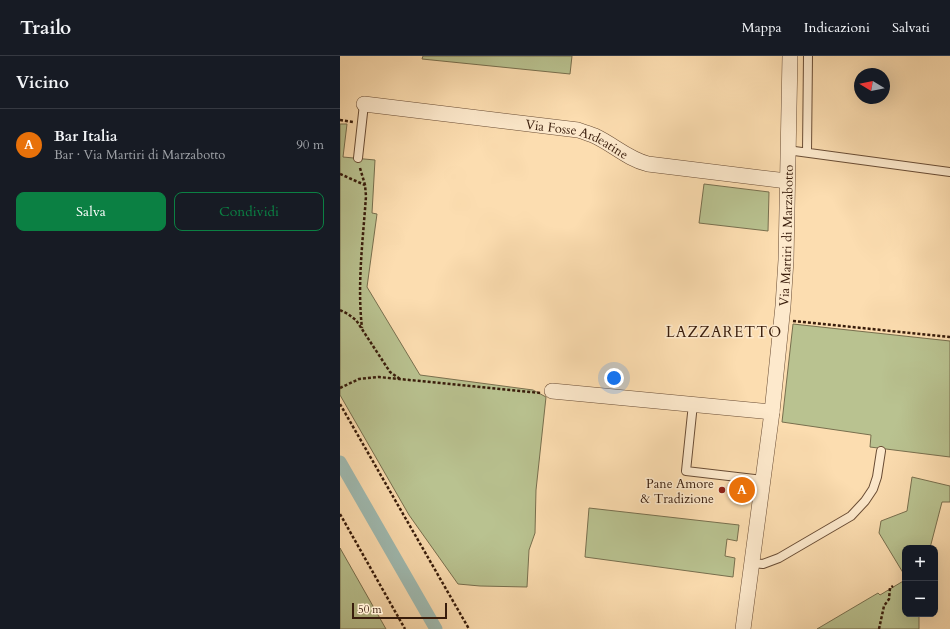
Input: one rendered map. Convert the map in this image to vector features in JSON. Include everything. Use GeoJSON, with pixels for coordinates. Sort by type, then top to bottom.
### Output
{"type":"FeatureCollection","features":[{"type":"Feature","properties":{"kind":"street","name":"Via Martiri di Marzabotto"},"geometry":{"type":"LineString","coordinates":[[743,629],[764,480],[782,320],[786,260],[790,56]]}},
{"type":"Feature","properties":{"kind":"street","name":"Via Fosse Ardeatine"},"geometry":{"type":"LineString","coordinates":[[364,104],[578,130],[596,137],[639,162],[787,181]]}},
{"type":"Feature","properties":{"kind":"street"},"geometry":{"type":"LineString","coordinates":[[552,391],[772,412]]}},
{"type":"Feature","properties":{"kind":"lane"},"geometry":{"type":"LineString","coordinates":[[807,152],[808,56]]}},
{"type":"Feature","properties":{"kind":"lane"},"geometry":{"type":"LineString","coordinates":[[358,158],[364,104]]}},
{"type":"Feature","properties":{"kind":"lane"},"geometry":{"type":"LineString","coordinates":[[787,150],[950,172]]}},
{"type":"Feature","properties":{"kind":"lane"},"geometry":{"type":"LineString","coordinates":[[694,404],[686,471],[764,480]]}},
{"type":"Feature","properties":{"kind":"lane"},"geometry":{"type":"LineString","coordinates":[[752,563],[763,564],[779,558],[851,516],[865,502],[873,489],[877,478],[881,451]]}},
{"type":"Feature","properties":{"kind":"path"},"geometry":{"type":"LineString","coordinates":[[358,158],[358,163],[365,185],[360,276],[362,328]]}},
{"type":"Feature","properties":{"kind":"path"},"geometry":{"type":"LineString","coordinates":[[340,174],[365,185]]}},
{"type":"Feature","properties":{"kind":"path"},"geometry":{"type":"LineString","coordinates":[[340,310],[356,320],[390,372],[400,379]]}},
{"type":"Feature","properties":{"kind":"path"},"geometry":{"type":"LineString","coordinates":[[782,320],[950,337]]}},
{"type":"Feature","properties":{"kind":"path"},"geometry":{"type":"LineString","coordinates":[[340,388],[359,379],[368,378],[400,379],[541,393],[552,391]]}},
{"type":"Feature","properties":{"kind":"path"},"geometry":{"type":"LineString","coordinates":[[340,404],[469,629]]}},
{"type":"Feature","properties":{"kind":"path"},"geometry":{"type":"LineString","coordinates":[[340,514],[405,629]]}},
{"type":"Feature","properties":{"kind":"path"},"geometry":{"type":"LineString","coordinates":[[879,629],[884,606],[889,599],[890,588],[894,586]]}},
{"type":"Feature","properties":{"kind":"green space"},"geometry":{"type":"Polygon","coordinates":[[[423,56],[572,56],[570,74],[422,59],[423,56]]]}},
{"type":"Feature","properties":{"kind":"green space"},"geometry":{"type":"Polygon","coordinates":[[[340,124],[347,124],[343,157],[375,160],[372,213],[377,214],[367,287],[420,375],[533,390],[546,397],[536,490],[535,533],[529,550],[527,587],[458,584],[409,515],[340,395],[340,124]]]}},
{"type":"Feature","properties":{"kind":"green space"},"geometry":{"type":"Polygon","coordinates":[[[704,184],[769,192],[768,231],[699,223],[704,184]]]}},
{"type":"Feature","properties":{"kind":"green space"},"geometry":{"type":"Polygon","coordinates":[[[793,324],[950,341],[950,457],[870,447],[871,435],[782,422],[793,324]]]}},
{"type":"Feature","properties":{"kind":"green space"},"geometry":{"type":"Polygon","coordinates":[[[912,477],[950,486],[950,502],[942,502],[931,545],[902,545],[902,571],[879,533],[881,521],[907,511],[912,477]]]}},
{"type":"Feature","properties":{"kind":"green space"},"geometry":{"type":"Polygon","coordinates":[[[589,508],[739,525],[737,541],[727,539],[725,556],[735,558],[733,577],[585,557],[589,508]]]}},
{"type":"Feature","properties":{"kind":"green space"},"geometry":{"type":"Polygon","coordinates":[[[340,548],[386,629],[340,629],[340,548]]]}},
{"type":"Feature","properties":{"kind":"green space"},"geometry":{"type":"Polygon","coordinates":[[[902,582],[902,617],[919,617],[919,629],[817,629],[878,593],[880,595],[902,582]]]}},
{"type":"Feature","properties":{"kind":"waterway"},"geometry":{"type":"LineString","coordinates":[[340,462],[436,629]]}},
{"type":"Feature","properties":{"kind":"place","name":"Pane Amore & Tradizione"},"geometry":{"type":"Point","coordinates":[722,490]}},
{"type":"Feature","properties":{"kind":"place","name":"Bar Italia"},"geometry":{"type":"Point","coordinates":[742,490]}},
{"type":"Feature","properties":{"kind":"district","name":"LAZZARETTO"},"geometry":{"type":"Point","coordinates":[724,332]}}]}
